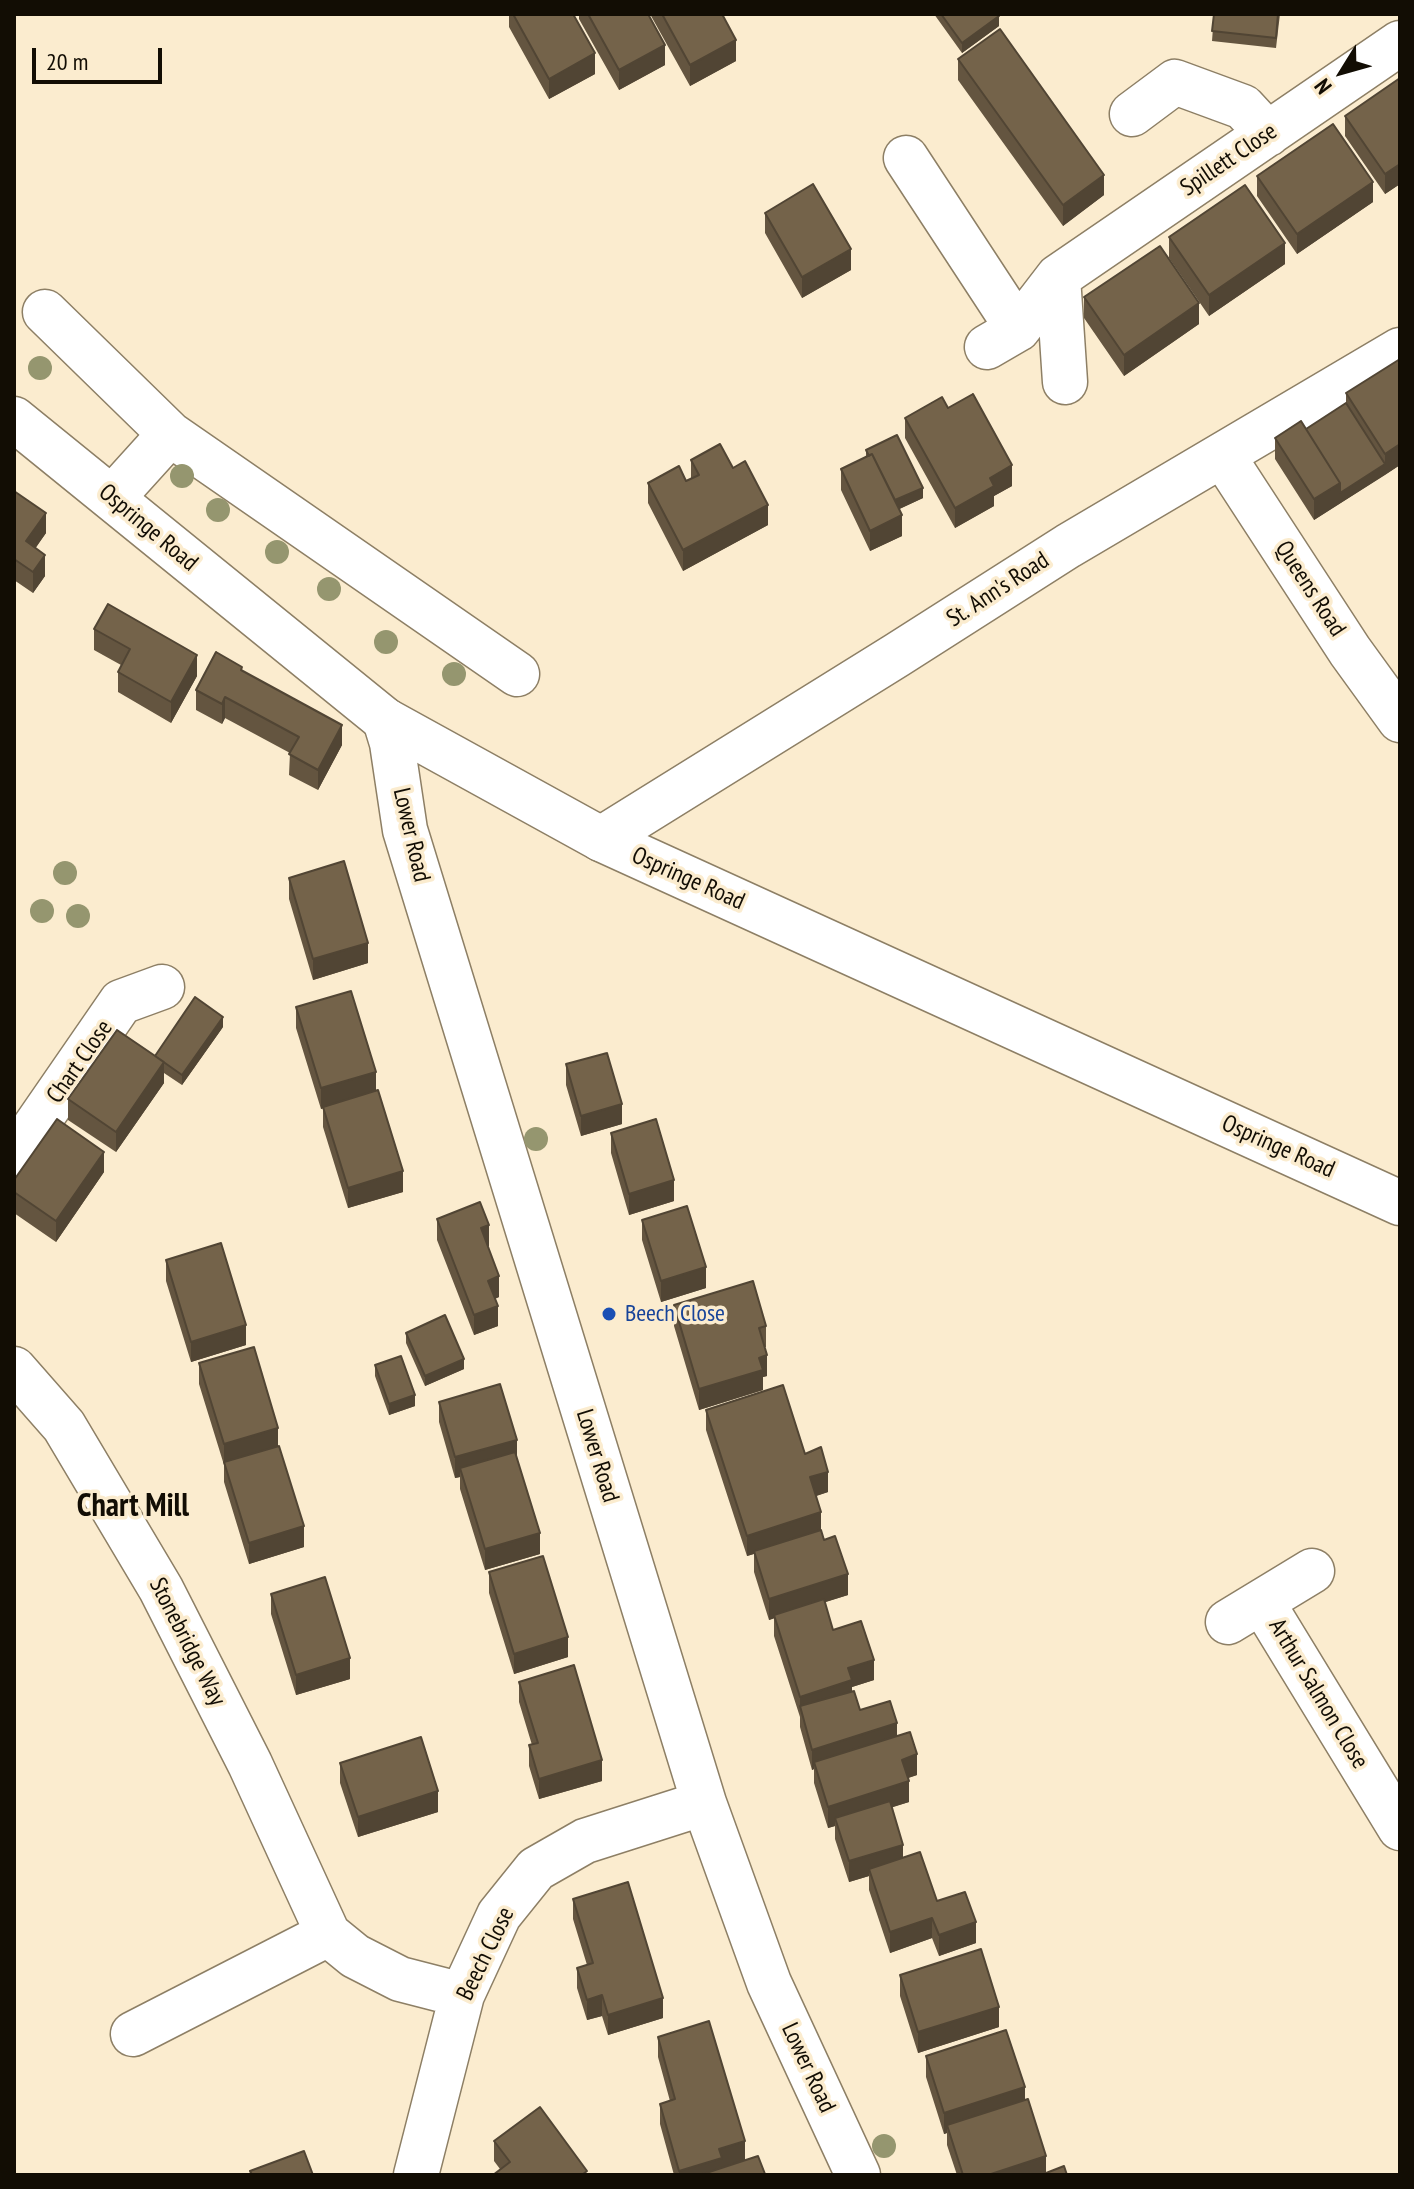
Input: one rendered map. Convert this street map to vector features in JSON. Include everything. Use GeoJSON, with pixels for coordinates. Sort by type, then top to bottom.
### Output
{"type":"FeatureCollection","features":[{"type":"Feature","properties":{"kind":"street","name":"Spillett Close"},"geometry":{"type":"LineString","coordinates":[[906,158],[1003,338],[1058,277],[1400,43]]}},
{"type":"Feature","properties":{"kind":"street"},"geometry":{"type":"LineString","coordinates":[[1132,114],[1175,82],[1243,107],[1268,134]]}},
{"type":"Feature","properties":{"kind":"street"},"geometry":{"type":"LineString","coordinates":[[1058,277],[1065,382]]}},
{"type":"Feature","properties":{"kind":"street"},"geometry":{"type":"LineString","coordinates":[[45,312],[170,434],[517,674]]}},
{"type":"Feature","properties":{"kind":"street","name":"St. Ann's Road"},"geometry":{"type":"LineString","coordinates":[[601,839],[1068,546],[1400,350]]}},
{"type":"Feature","properties":{"kind":"street","name":"Ospringe Road"},"geometry":{"type":"LineString","coordinates":[[29,432],[385,720],[601,839],[1398,1196]]}},
{"type":"Feature","properties":{"kind":"street"},"geometry":{"type":"LineString","coordinates":[[113,497],[170,434]]}},
{"type":"Feature","properties":{"kind":"street","name":"Queens Road"},"geometry":{"type":"LineString","coordinates":[[1223,456],[1350,651],[1400,720]]}},
{"type":"Feature","properties":{"kind":"street","name":"Lower Road"},"geometry":{"type":"LineString","coordinates":[[385,720],[392,743],[405,830],[704,1803],[769,1983],[858,2175]]}},
{"type":"Feature","properties":{"kind":"street","name":"Chart Close"},"geometry":{"type":"LineString","coordinates":[[14,1157],[121,1002],[162,987]]}},
{"type":"Feature","properties":{"kind":"street","name":"Stonebridge Way"},"geometry":{"type":"LineString","coordinates":[[14,1369],[64,1426],[161,1589],[250,1764],[328,1934],[355,1956],[400,1979],[462,1995]]}},
{"type":"Feature","properties":{"kind":"street","name":"Arthur Salmon Close"},"geometry":{"type":"LineString","coordinates":[[1312,1571],[1245,1612],[1400,1828]]}},
{"type":"Feature","properties":{"kind":"street","name":"Beech Close"},"geometry":{"type":"LineString","coordinates":[[416,2175],[462,1995],[499,1915],[536,1869],[585,1841],[704,1803]]}},
{"type":"Feature","properties":{"kind":"street"},"geometry":{"type":"LineString","coordinates":[[133,2034],[328,1934]]}},
{"type":"Feature","properties":{"kind":"building"},"geometry":{"type":"Polygon","coordinates":[[[513,14],[573,14],[595,53],[549,79],[513,14]]]}},
{"type":"Feature","properties":{"kind":"building"},"geometry":{"type":"Polygon","coordinates":[[[588,14],[648,14],[665,45],[619,70],[588,14]]]}},
{"type":"Feature","properties":{"kind":"building"},"geometry":{"type":"Polygon","coordinates":[[[662,14],[722,14],[736,40],[690,65],[662,14]]]}},
{"type":"Feature","properties":{"kind":"building"},"geometry":{"type":"Polygon","coordinates":[[[941,14],[998,14],[999,16],[962,43],[941,14]]]}},
{"type":"Feature","properties":{"kind":"building"},"geometry":{"type":"Polygon","coordinates":[[[1214,14],[1278,14],[1276,38],[1212,31],[1214,14]]]}},
{"type":"Feature","properties":{"kind":"building"},"geometry":{"type":"Polygon","coordinates":[[[1000,29],[1104,175],[1063,205],[958,59],[1000,29]]]}},
{"type":"Feature","properties":{"kind":"building"},"geometry":{"type":"Polygon","coordinates":[[[1400,78],[1400,164],[1385,174],[1345,116],[1400,78]]]}},
{"type":"Feature","properties":{"kind":"building"},"geometry":{"type":"Polygon","coordinates":[[[1333,124],[1373,182],[1297,234],[1257,176],[1333,124]]]}},
{"type":"Feature","properties":{"kind":"building"},"geometry":{"type":"Polygon","coordinates":[[[813,184],[851,249],[802,277],[765,213],[813,184]]]}},
{"type":"Feature","properties":{"kind":"building"},"geometry":{"type":"Polygon","coordinates":[[[1245,185],[1285,243],[1209,295],[1169,237],[1245,185]]]}},
{"type":"Feature","properties":{"kind":"building"},"geometry":{"type":"Polygon","coordinates":[[[1160,246],[1199,303],[1124,355],[1084,297],[1160,246]]]}},
{"type":"Feature","properties":{"kind":"building"},"geometry":{"type":"Polygon","coordinates":[[[1400,359],[1400,444],[1385,454],[1346,393],[1400,359]]]}},
{"type":"Feature","properties":{"kind":"building"},"geometry":{"type":"Polygon","coordinates":[[[973,394],[1012,465],[990,478],[994,486],[955,508],[905,418],[942,397],[948,408],[973,394]]]}},
{"type":"Feature","properties":{"kind":"building"},"geometry":{"type":"Polygon","coordinates":[[[1346,403],[1385,464],[1340,493],[1340,483],[1306,429],[1346,403]]]}},
{"type":"Feature","properties":{"kind":"building"},"geometry":{"type":"Polygon","coordinates":[[[1301,421],[1340,483],[1314,499],[1275,438],[1301,421]]]}},
{"type":"Feature","properties":{"kind":"building"},"geometry":{"type":"Polygon","coordinates":[[[897,435],[923,488],[895,500],[872,454],[869,456],[866,450],[897,435]]]}},
{"type":"Feature","properties":{"kind":"building"},"geometry":{"type":"Polygon","coordinates":[[[720,444],[733,468],[745,461],[768,505],[683,550],[648,483],[679,466],[686,481],[699,475],[691,460],[720,444]]]}},
{"type":"Feature","properties":{"kind":"building"},"geometry":{"type":"Polygon","coordinates":[[[872,454],[902,515],[870,531],[841,469],[872,454]]]}},
{"type":"Feature","properties":{"kind":"building"},"geometry":{"type":"Polygon","coordinates":[[[14,491],[46,513],[26,541],[45,555],[33,572],[14,559],[14,491]]]}},
{"type":"Feature","properties":{"kind":"building"},"geometry":{"type":"Polygon","coordinates":[[[108,604],[197,655],[171,702],[118,672],[130,649],[94,629],[108,604]]]}},
{"type":"Feature","properties":{"kind":"building"},"geometry":{"type":"Polygon","coordinates":[[[216,652],[242,667],[241,670],[342,725],[318,770],[289,754],[299,737],[225,697],[222,704],[196,690],[216,652]]]}},
{"type":"Feature","properties":{"kind":"building"},"geometry":{"type":"Polygon","coordinates":[[[344,861],[368,943],[313,959],[289,878],[344,861]]]}},
{"type":"Feature","properties":{"kind":"building"},"geometry":{"type":"Polygon","coordinates":[[[351,991],[376,1072],[321,1088],[296,1007],[351,991]]]}},
{"type":"Feature","properties":{"kind":"building"},"geometry":{"type":"Polygon","coordinates":[[[195,997],[223,1017],[182,1075],[155,1056],[195,997]]]}},
{"type":"Feature","properties":{"kind":"building"},"geometry":{"type":"Polygon","coordinates":[[[117,1030],[164,1062],[116,1132],[68,1099],[117,1030]]]}},
{"type":"Feature","properties":{"kind":"building"},"geometry":{"type":"Polygon","coordinates":[[[607,1053],[622,1104],[581,1116],[566,1064],[607,1053]]]}},
{"type":"Feature","properties":{"kind":"building"},"geometry":{"type":"Polygon","coordinates":[[[378,1090],[403,1171],[348,1188],[323,1107],[378,1090]]]}},
{"type":"Feature","properties":{"kind":"building"},"geometry":{"type":"Polygon","coordinates":[[[57,1119],[104,1152],[56,1221],[14,1192],[14,1180],[57,1119]]]}},
{"type":"Feature","properties":{"kind":"building"},"geometry":{"type":"Polygon","coordinates":[[[656,1119],[674,1180],[629,1194],[611,1133],[656,1119]]]}},
{"type":"Feature","properties":{"kind":"building"},"geometry":{"type":"Polygon","coordinates":[[[480,1202],[489,1225],[481,1228],[499,1276],[488,1281],[498,1306],[474,1315],[437,1219],[480,1202]]]}},
{"type":"Feature","properties":{"kind":"building"},"geometry":{"type":"Polygon","coordinates":[[[687,1206],[706,1267],[661,1281],[642,1220],[687,1206]]]}},
{"type":"Feature","properties":{"kind":"building"},"geometry":{"type":"Polygon","coordinates":[[[221,1243],[246,1325],[191,1342],[166,1260],[221,1243]]]}},
{"type":"Feature","properties":{"kind":"building"},"geometry":{"type":"Polygon","coordinates":[[[753,1281],[766,1326],[759,1328],[767,1355],[759,1358],[763,1370],[699,1389],[674,1305],[753,1281]]]}},
{"type":"Feature","properties":{"kind":"building"},"geometry":{"type":"Polygon","coordinates":[[[445,1315],[464,1359],[425,1376],[406,1333],[445,1315]]]}},
{"type":"Feature","properties":{"kind":"building"},"geometry":{"type":"Polygon","coordinates":[[[254,1347],[278,1428],[224,1444],[199,1363],[254,1347]]]}},
{"type":"Feature","properties":{"kind":"building"},"geometry":{"type":"Polygon","coordinates":[[[401,1356],[415,1395],[389,1404],[375,1365],[401,1356]]]}},
{"type":"Feature","properties":{"kind":"building"},"geometry":{"type":"Polygon","coordinates":[[[500,1384],[517,1440],[455,1457],[439,1402],[500,1384]]]}},
{"type":"Feature","properties":{"kind":"building"},"geometry":{"type":"Polygon","coordinates":[[[783,1385],[805,1454],[821,1447],[828,1472],[810,1477],[821,1512],[747,1536],[706,1410],[783,1385]]]}},
{"type":"Feature","properties":{"kind":"building"},"geometry":{"type":"Polygon","coordinates":[[[279,1446],[304,1526],[249,1543],[224,1462],[279,1446]]]}},
{"type":"Feature","properties":{"kind":"building"},"geometry":{"type":"Polygon","coordinates":[[[515,1452],[540,1533],[485,1549],[460,1468],[515,1452]]]}},
{"type":"Feature","properties":{"kind":"building"},"geometry":{"type":"Polygon","coordinates":[[[821,1530],[824,1540],[835,1536],[848,1574],[769,1599],[754,1551],[821,1530]]]}},
{"type":"Feature","properties":{"kind":"building"},"geometry":{"type":"Polygon","coordinates":[[[543,1556],[568,1637],[514,1654],[489,1572],[543,1556]]]}},
{"type":"Feature","properties":{"kind":"building"},"geometry":{"type":"Polygon","coordinates":[[[325,1577],[350,1658],[296,1675],[271,1594],[325,1577]]]}},
{"type":"Feature","properties":{"kind":"building"},"geometry":{"type":"Polygon","coordinates":[[[824,1599],[833,1630],[861,1621],[874,1660],[848,1668],[852,1680],[800,1697],[774,1615],[824,1599]]]}},
{"type":"Feature","properties":{"kind":"building"},"geometry":{"type":"Polygon","coordinates":[[[574,1665],[602,1760],[539,1779],[529,1745],[538,1743],[519,1682],[574,1665]]]}},
{"type":"Feature","properties":{"kind":"building"},"geometry":{"type":"Polygon","coordinates":[[[854,1691],[860,1710],[890,1701],[897,1723],[812,1750],[800,1706],[854,1691]]]}},
{"type":"Feature","properties":{"kind":"building"},"geometry":{"type":"Polygon","coordinates":[[[910,1732],[917,1754],[902,1760],[909,1781],[828,1807],[814,1762],[910,1732]]]}},
{"type":"Feature","properties":{"kind":"building"},"geometry":{"type":"Polygon","coordinates":[[[421,1737],[438,1791],[358,1817],[340,1763],[421,1737]]]}},
{"type":"Feature","properties":{"kind":"building"},"geometry":{"type":"Polygon","coordinates":[[[890,1801],[903,1845],[849,1861],[835,1818],[890,1801]]]}},
{"type":"Feature","properties":{"kind":"building"},"geometry":{"type":"Polygon","coordinates":[[[920,1852],[937,1901],[965,1892],[976,1922],[939,1935],[932,1918],[890,1932],[869,1869],[920,1852]]]}},
{"type":"Feature","properties":{"kind":"building"},"geometry":{"type":"Polygon","coordinates":[[[628,1882],[663,1998],[608,2015],[602,1995],[587,2000],[577,1968],[593,1963],[573,1899],[628,1882]]]}},
{"type":"Feature","properties":{"kind":"building"},"geometry":{"type":"Polygon","coordinates":[[[981,1949],[999,2007],[918,2032],[900,1975],[981,1949]]]}},
{"type":"Feature","properties":{"kind":"building"},"geometry":{"type":"Polygon","coordinates":[[[709,2021],[745,2141],[719,2149],[722,2158],[679,2171],[660,2104],[675,2099],[658,2037],[709,2021]]]}},
{"type":"Feature","properties":{"kind":"building"},"geometry":{"type":"Polygon","coordinates":[[[1006,2030],[1025,2087],[944,2113],[926,2056],[1006,2030]]]}},
{"type":"Feature","properties":{"kind":"building"},"geometry":{"type":"Polygon","coordinates":[[[1028,2099],[1046,2156],[988,2175],[963,2175],[947,2125],[1028,2099]]]}},
{"type":"Feature","properties":{"kind":"building"},"geometry":{"type":"Polygon","coordinates":[[[540,2107],[587,2171],[582,2175],[493,2175],[510,2162],[494,2141],[540,2107]]]}},
{"type":"Feature","properties":{"kind":"building"},"geometry":{"type":"Polygon","coordinates":[[[304,2151],[313,2175],[252,2175],[250,2171],[304,2151]]]}},
{"type":"Feature","properties":{"kind":"building"},"geometry":{"type":"Polygon","coordinates":[[[758,2156],[765,2174],[700,2175],[758,2156]]]}},
{"type":"Feature","properties":{"kind":"building"},"geometry":{"type":"Polygon","coordinates":[[[1064,2166],[1067,2175],[1041,2175],[1064,2166]]]}},
{"type":"Feature","properties":{"kind":"place","name":"Beech Close"},"geometry":{"type":"Point","coordinates":[609,1314]}},
{"type":"Feature","properties":{"kind":"district","name":"Chart Mill"},"geometry":{"type":"Point","coordinates":[133,1507]}}]}
